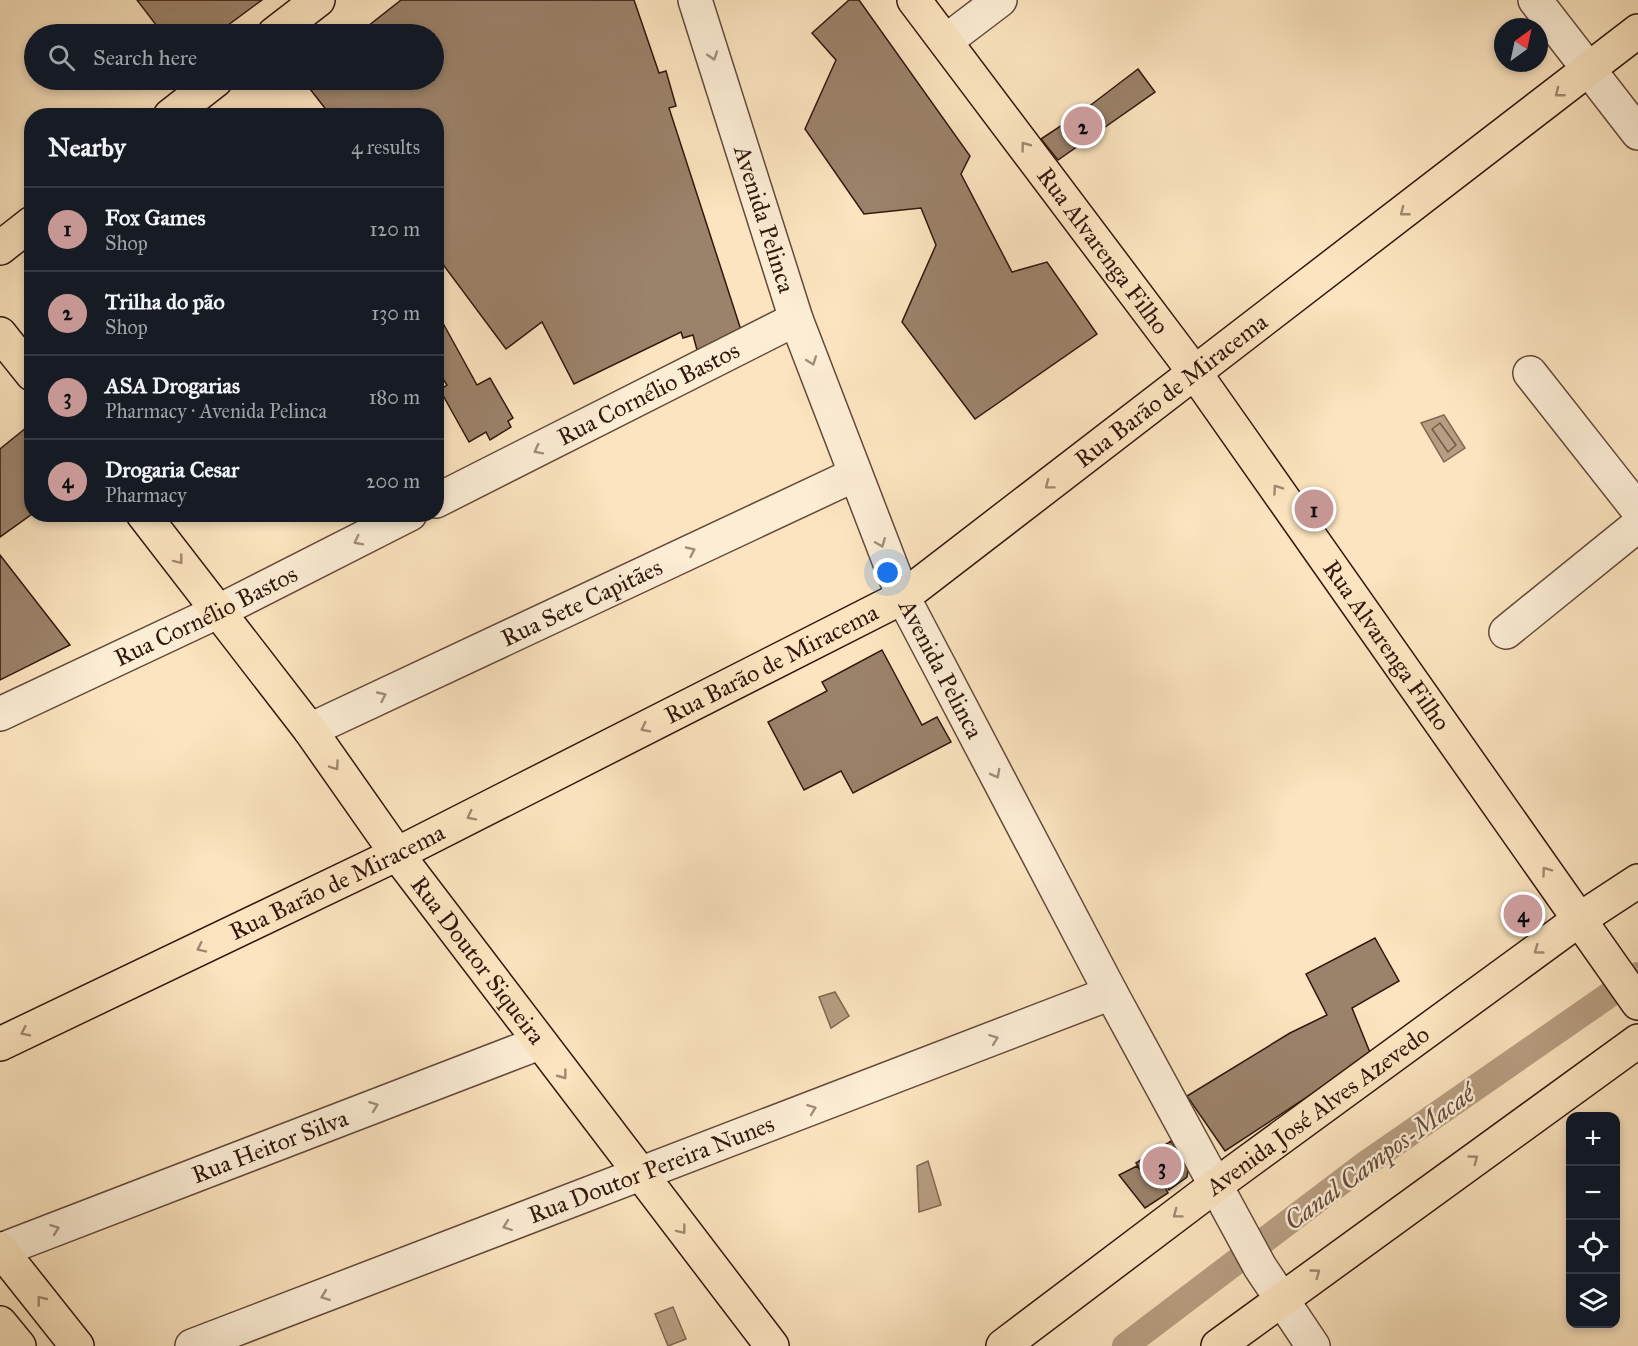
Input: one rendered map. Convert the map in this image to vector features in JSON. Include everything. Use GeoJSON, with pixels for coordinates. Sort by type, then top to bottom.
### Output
{"type":"FeatureCollection","features":[{"type":"Feature","properties":{"kind":"main road"},"geometry":{"type":"LineString","coordinates":[[287,24],[318,0]]}},
{"type":"Feature","properties":{"kind":"main road","name":"Rua Alvarenga Filho"},"geometry":{"type":"LineString","coordinates":[[914,0],[1195,373],[1636,1000]]}},
{"type":"Feature","properties":{"kind":"main road","name":"Rua Barão de Miracema"},"geometry":{"type":"LineString","coordinates":[[0,1044],[397,854],[903,597],[1638,31]]}},
{"type":"Feature","properties":{"kind":"main road"},"geometry":{"type":"LineString","coordinates":[[180,108],[203,90]]}},
{"type":"Feature","properties":{"kind":"main road"},"geometry":{"type":"LineString","coordinates":[[0,248],[24,229]]}},
{"type":"Feature","properties":{"kind":"main road"},"geometry":{"type":"LineString","coordinates":[[0,334],[24,364]]}},
{"type":"Feature","properties":{"kind":"main road","name":"Rua Doutor Siqueira"},"geometry":{"type":"LineString","coordinates":[[149,522],[310,730],[397,854],[640,1176],[772,1346]]}},
{"type":"Feature","properties":{"kind":"main road","name":"Avenida José Alves Azevedo"},"geometry":{"type":"LineString","coordinates":[[1003,1346],[1216,1185],[1580,919],[1638,881]]}},
{"type":"Feature","properties":{"kind":"main road"},"geometry":{"type":"LineString","coordinates":[[1218,1346],[1638,1041]]}},
{"type":"Feature","properties":{"kind":"main road"},"geometry":{"type":"LineString","coordinates":[[0,1250],[77,1346]]}},
{"type":"Feature","properties":{"kind":"main road"},"geometry":{"type":"LineString","coordinates":[[0,1323],[19,1346]]}},
{"type":"Feature","properties":{"kind":"street","name":"Avenida Pelinca"},"geometry":{"type":"LineString","coordinates":[[695,0],[796,319],[854,475],[903,597],[1111,993],[1260,1267],[1313,1346]]}},
{"type":"Feature","properties":{"kind":"street"},"geometry":{"type":"LineString","coordinates":[[946,41],[1000,0]]}},
{"type":"Feature","properties":{"kind":"street"},"geometry":{"type":"LineString","coordinates":[[1535,0],[1638,133]]}},
{"type":"Feature","properties":{"kind":"street","name":"Rua Cornélio Bastos"},"geometry":{"type":"LineString","coordinates":[[444,497],[796,319]]}},
{"type":"Feature","properties":{"kind":"street"},"geometry":{"type":"LineString","coordinates":[[1530,373],[1638,510]]}},
{"type":"Feature","properties":{"kind":"street","name":"Rua Sete Capitães"},"geometry":{"type":"LineString","coordinates":[[310,730],[854,475]]}},
{"type":"Feature","properties":{"kind":"street","name":"Rua Cornélio Bastos"},"geometry":{"type":"LineString","coordinates":[[0,714],[219,611],[394,522]]}},
{"type":"Feature","properties":{"kind":"street"},"geometry":{"type":"LineString","coordinates":[[1506,632],[1638,525]]}},
{"type":"Feature","properties":{"kind":"street","name":"Rua Doutor Pereira Nunes"},"geometry":{"type":"LineString","coordinates":[[192,1346],[640,1176],[1111,993]]}},
{"type":"Feature","properties":{"kind":"street","name":"Rua Heitor Silva"},"geometry":{"type":"LineString","coordinates":[[0,1250],[539,1042]]}},
{"type":"Feature","properties":{"kind":"water"},"geometry":{"type":"Polygon","coordinates":[[[1444,415],[1465,448],[1444,462],[1421,423],[1444,415]]]}},
{"type":"Feature","properties":{"kind":"water"},"geometry":{"type":"Polygon","coordinates":[[[835,992],[849,1016],[831,1028],[819,997],[835,992]]]}},
{"type":"Feature","properties":{"kind":"water"},"geometry":{"type":"Polygon","coordinates":[[[928,1161],[941,1205],[919,1212],[917,1166],[928,1161]]]}},
{"type":"Feature","properties":{"kind":"water"},"geometry":{"type":"Polygon","coordinates":[[[673,1307],[686,1339],[668,1346],[655,1314],[673,1307]]]}},
{"type":"Feature","properties":{"kind":"building"},"geometry":{"type":"Polygon","coordinates":[[[137,0],[262,0],[230,24],[155,24],[137,0]]]}},
{"type":"Feature","properties":{"kind":"building"},"geometry":{"type":"Polygon","coordinates":[[[401,0],[634,0],[659,73],[666,71],[676,106],[669,108],[741,330],[697,350],[693,335],[683,338],[681,332],[574,384],[542,322],[506,349],[444,266],[444,108],[325,108],[311,90],[444,90],[444,24],[371,24],[401,0]]]}},
{"type":"Feature","properties":{"kind":"building"},"geometry":{"type":"Polygon","coordinates":[[[849,0],[859,0],[970,156],[961,174],[1012,272],[1047,262],[1097,334],[975,419],[902,322],[936,245],[921,208],[864,214],[805,129],[836,60],[812,33],[849,0]]]}},
{"type":"Feature","properties":{"kind":"building"},"geometry":{"type":"Polygon","coordinates":[[[1138,69],[1155,92],[1058,160],[1041,139],[1079,114],[1138,69]]]}},
{"type":"Feature","properties":{"kind":"building"},"geometry":{"type":"Polygon","coordinates":[[[444,325],[477,385],[490,378],[513,418],[508,421],[511,427],[490,440],[486,432],[469,442],[444,397],[444,387],[447,385],[444,380],[444,325]]]}},
{"type":"Feature","properties":{"kind":"building"},"geometry":{"type":"Polygon","coordinates":[[[24,430],[24,520],[0,537],[0,449],[24,430]]]}},
{"type":"Feature","properties":{"kind":"building"},"geometry":{"type":"Polygon","coordinates":[[[0,555],[70,645],[0,680],[0,555]]]}},
{"type":"Feature","properties":{"kind":"building"},"geometry":{"type":"Polygon","coordinates":[[[882,650],[922,725],[937,717],[951,742],[853,793],[841,771],[804,790],[768,722],[827,691],[822,682],[882,650]]]}},
{"type":"Feature","properties":{"kind":"building"},"geometry":{"type":"Polygon","coordinates":[[[1375,938],[1399,981],[1352,1008],[1371,1055],[1225,1151],[1187,1096],[1290,1033],[1327,1015],[1306,974],[1375,938]]]}},
{"type":"Feature","properties":{"kind":"building"},"geometry":{"type":"Polygon","coordinates":[[[1171,1141],[1188,1169],[1187,1177],[1169,1190],[1158,1170],[1145,1176],[1136,1163],[1171,1141]]]}},
{"type":"Feature","properties":{"kind":"building"},"geometry":{"type":"Polygon","coordinates":[[[1137,1166],[1146,1177],[1158,1172],[1168,1193],[1145,1208],[1119,1175],[1137,1166]]]}},
{"type":"Feature","properties":{"kind":"waterway","name":"Canal Campos-Macaé"},"geometry":{"type":"LineString","coordinates":[[1125,1346],[1361,1167],[1638,975]]}},
{"type":"Feature","properties":{"kind":"place","name":"Trilha do pão"},"geometry":{"type":"Point","coordinates":[1083,126]}},
{"type":"Feature","properties":{"kind":"place","name":"Fox Games"},"geometry":{"type":"Point","coordinates":[1314,509]}},
{"type":"Feature","properties":{"kind":"place","name":"Drogaria Cesar"},"geometry":{"type":"Point","coordinates":[1523,914]}},
{"type":"Feature","properties":{"kind":"place","name":"ASA Drogarias"},"geometry":{"type":"Point","coordinates":[1162,1166]}}]}
